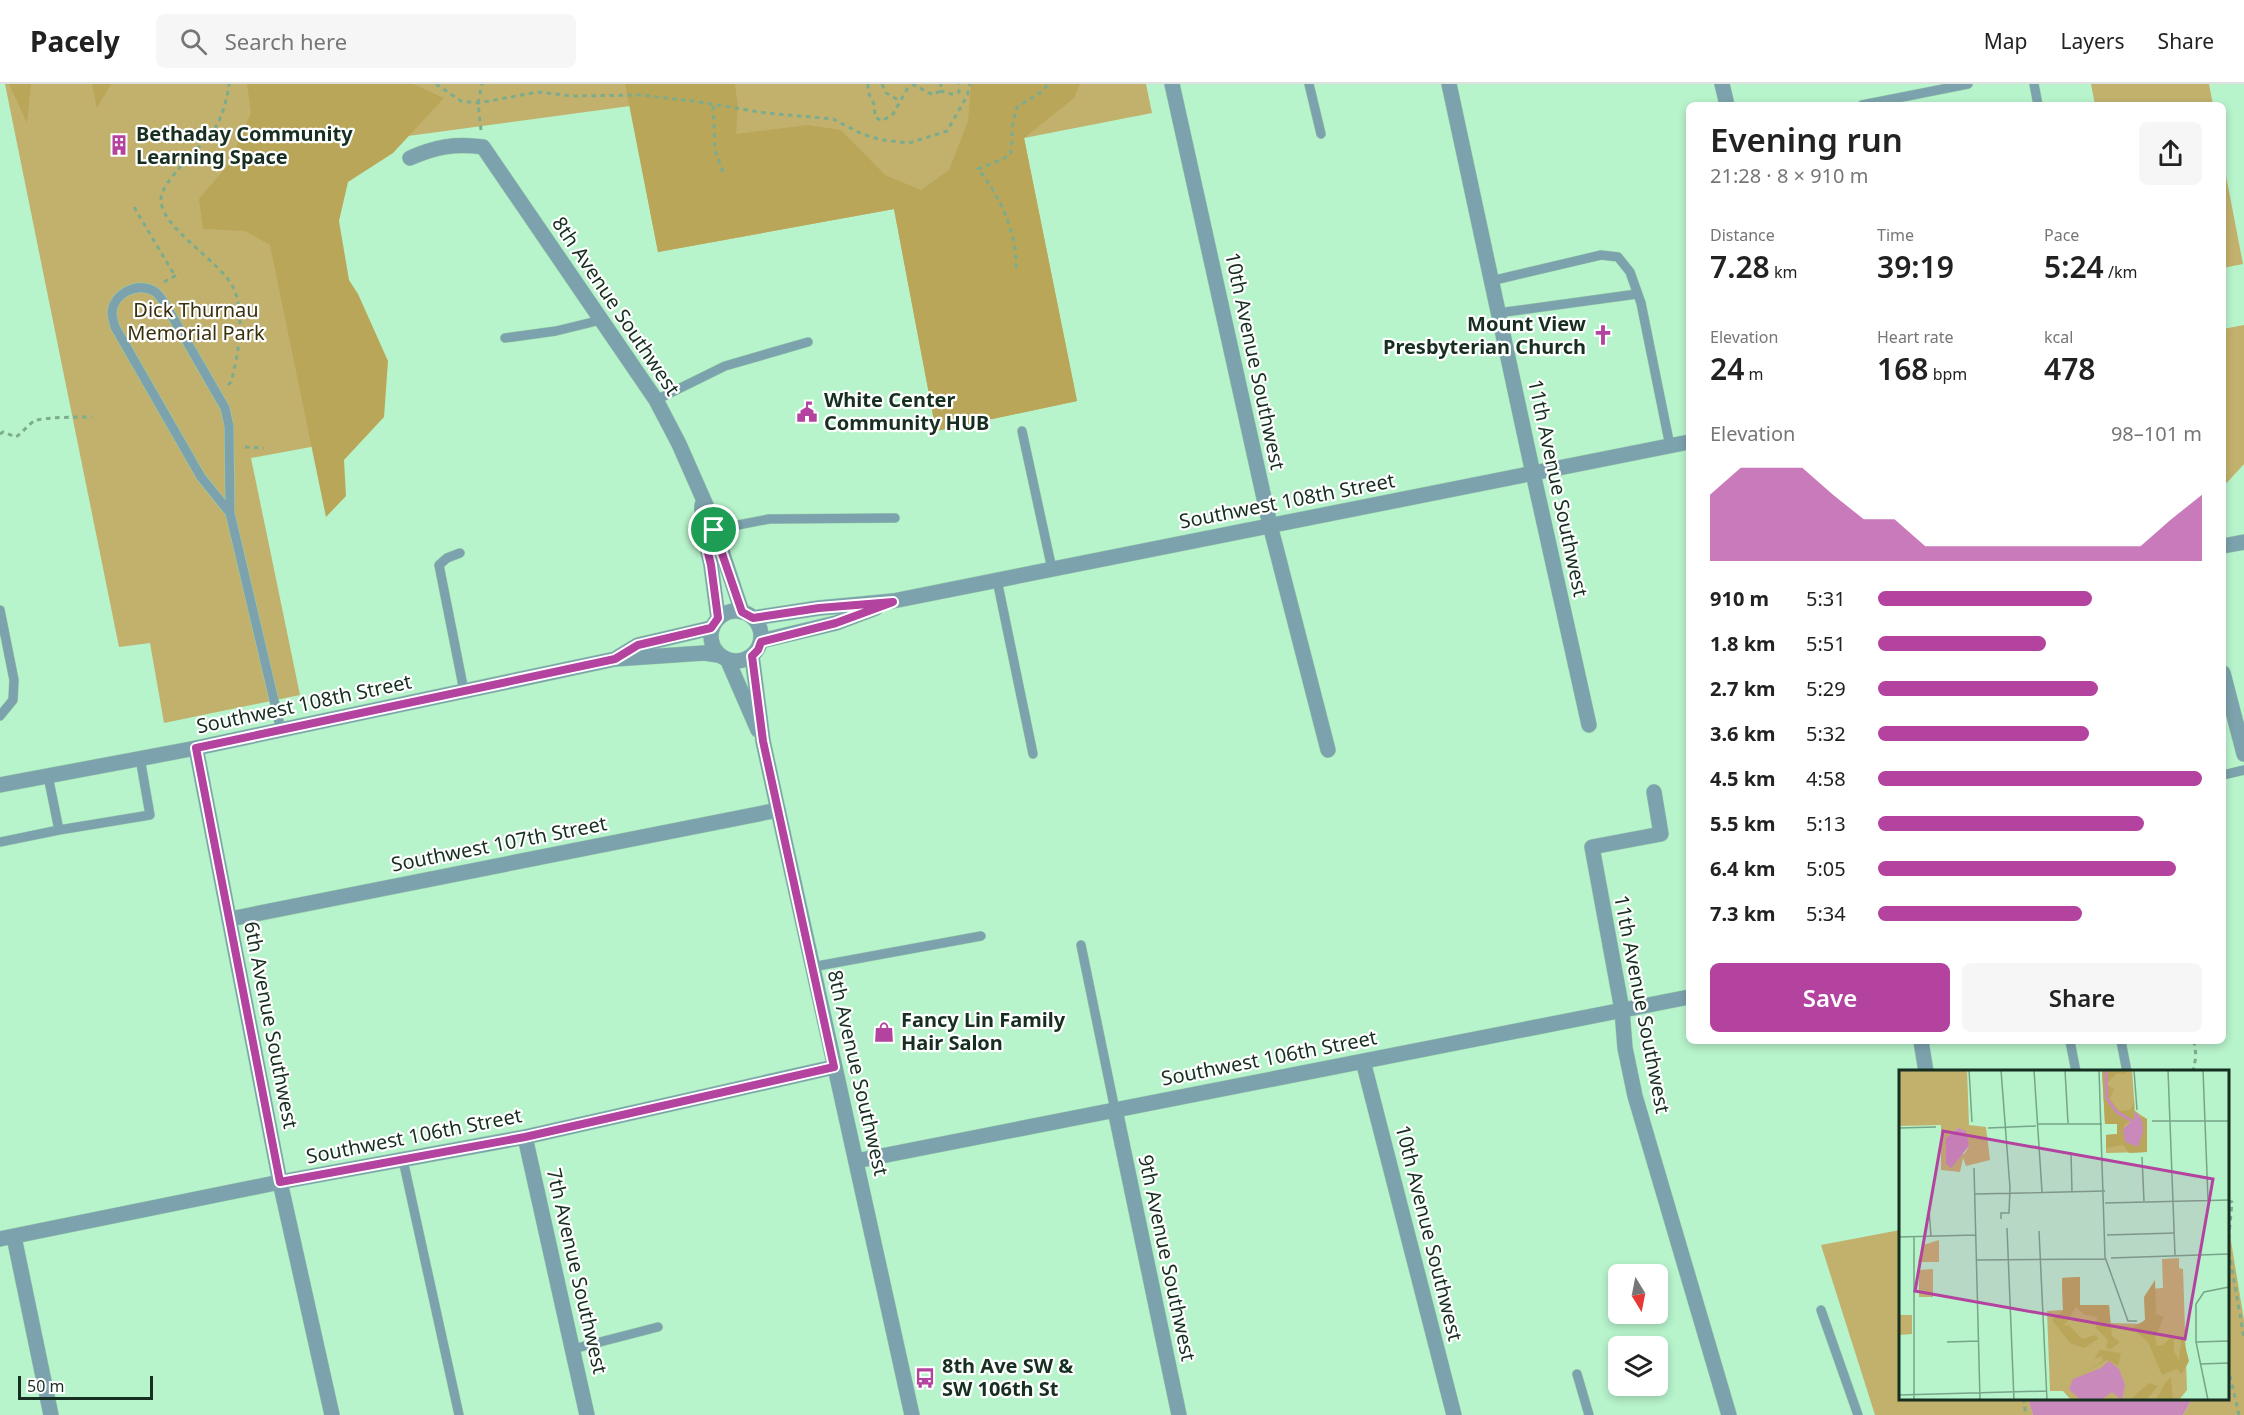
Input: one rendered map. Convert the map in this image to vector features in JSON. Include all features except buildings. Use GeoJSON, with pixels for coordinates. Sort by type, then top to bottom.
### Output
{"type":"FeatureCollection","features":[{"type":"Feature","properties":{"kind":"street","name":"10th Avenue Southwest"},"geometry":{"type":"LineString","coordinates":[[1172,84],[1270,525],[1328,750]]}},
{"type":"Feature","properties":{"kind":"street","name":"11th Avenue Southwest"},"geometry":{"type":"LineString","coordinates":[[1449,84],[1589,724]]}},
{"type":"Feature","properties":{"kind":"street"},"geometry":{"type":"LineString","coordinates":[[1722,84],[1726,102]]}},
{"type":"Feature","properties":{"kind":"street"},"geometry":{"type":"LineString","coordinates":[[410,158],[430,149],[449,145],[464,144],[483,147]]}},
{"type":"Feature","properties":{"kind":"street","name":"8th Avenue Southwest"},"geometry":{"type":"LineString","coordinates":[[483,147],[656,400],[679,444],[702,496],[709,531],[715,623],[711,642],[723,658],[763,741]]}},
{"type":"Feature","properties":{"kind":"street","name":"Southwest 108th Street"},"geometry":{"type":"LineString","coordinates":[[748,615],[893,602],[1686,443]]}},
{"type":"Feature","properties":{"kind":"street","name":"8th Avenue Southwest"},"geometry":{"type":"LineString","coordinates":[[709,531],[748,615],[760,628],[761,642]]}},
{"type":"Feature","properties":{"kind":"street"},"geometry":{"type":"LineString","coordinates":[[2226,545],[2244,542]]}},
{"type":"Feature","properties":{"kind":"street","name":"Southwest 108th Street"},"geometry":{"type":"LineString","coordinates":[[761,642],[836,623],[893,602]]}},
{"type":"Feature","properties":{"kind":"street"},"geometry":{"type":"LineString","coordinates":[[715,623],[729,612],[748,615]]}},
{"type":"Feature","properties":{"kind":"street","name":"Southwest 108th Street"},"geometry":{"type":"LineString","coordinates":[[615,659],[638,645],[715,623]]}},
{"type":"Feature","properties":{"kind":"street"},"geometry":{"type":"LineString","coordinates":[[723,658],[741,662],[758,650],[761,642]]}},
{"type":"Feature","properties":{"kind":"street","name":"Southwest 108th Street"},"geometry":{"type":"LineString","coordinates":[[0,785],[196,748],[615,659],[695,653],[723,658]]}},
{"type":"Feature","properties":{"kind":"street","name":"8th Avenue Southwest"},"geometry":{"type":"LineString","coordinates":[[752,656],[763,741],[912,1415]]}},
{"type":"Feature","properties":{"kind":"street"},"geometry":{"type":"LineString","coordinates":[[2226,685],[2244,754]]}},
{"type":"Feature","properties":{"kind":"street","name":"6th Avenue Southwest"},"geometry":{"type":"LineString","coordinates":[[196,748],[280,1182],[332,1415]]}},
{"type":"Feature","properties":{"kind":"street","name":"11th Avenue Southwest"},"geometry":{"type":"LineString","coordinates":[[1654,792],[1661,834],[1592,847],[1622,1010],[1625,1048],[1635,1096],[1729,1415]]}},
{"type":"Feature","properties":{"kind":"street","name":"Southwest 107th Street"},"geometry":{"type":"LineString","coordinates":[[230,919],[778,810]]}},
{"type":"Feature","properties":{"kind":"street","name":"Southwest 106th Street"},"geometry":{"type":"LineString","coordinates":[[856,1161],[1686,998]]}},
{"type":"Feature","properties":{"kind":"street"},"geometry":{"type":"LineString","coordinates":[[1922,1044],[1926,1070]]}},
{"type":"Feature","properties":{"kind":"street","name":"10th Avenue Southwest"},"geometry":{"type":"LineString","coordinates":[[1363,1061],[1454,1415]]}},
{"type":"Feature","properties":{"kind":"street","name":"Southwest 106th Street"},"geometry":{"type":"LineString","coordinates":[[7,1238],[280,1182],[525,1137],[834,1067]]}},
{"type":"Feature","properties":{"kind":"street","name":"9th Avenue Southwest"},"geometry":{"type":"LineString","coordinates":[[1115,1110],[1179,1415]]}},
{"type":"Feature","properties":{"kind":"street","name":"7th Avenue Southwest"},"geometry":{"type":"LineString","coordinates":[[525,1137],[587,1415]]}},
{"type":"Feature","properties":{"kind":"street"},"geometry":{"type":"LineString","coordinates":[[7,1238],[51,1415]]}},
{"type":"Feature","properties":{"kind":"lane"},"geometry":{"type":"LineString","coordinates":[[1309,84],[1321,134]]}},
{"type":"Feature","properties":{"kind":"lane"},"geometry":{"type":"LineString","coordinates":[[1877,102],[1968,84]]}},
{"type":"Feature","properties":{"kind":"lane"},"geometry":{"type":"LineString","coordinates":[[2034,84],[2037,102]]}},
{"type":"Feature","properties":{"kind":"lane"},"geometry":{"type":"LineString","coordinates":[[1491,281],[1601,255],[1618,257],[1630,272],[1637,294],[1670,446]]}},
{"type":"Feature","properties":{"kind":"lane"},"geometry":{"type":"LineString","coordinates":[[230,513],[201,477],[115,327],[112,312],[118,298],[126,290],[140,288],[154,291],[164,302],[225,408],[229,426],[230,513],[281,730]]}},
{"type":"Feature","properties":{"kind":"lane"},"geometry":{"type":"LineString","coordinates":[[1498,313],[1637,294]]}},
{"type":"Feature","properties":{"kind":"lane"},"geometry":{"type":"LineString","coordinates":[[506,338],[556,331],[601,320]]}},
{"type":"Feature","properties":{"kind":"lane"},"geometry":{"type":"LineString","coordinates":[[656,400],[725,366],[808,342]]}},
{"type":"Feature","properties":{"kind":"lane"},"geometry":{"type":"LineString","coordinates":[[1022,431],[1052,569]]}},
{"type":"Feature","properties":{"kind":"lane"},"geometry":{"type":"LineString","coordinates":[[709,531],[769,519],[894,518]]}},
{"type":"Feature","properties":{"kind":"lane"},"geometry":{"type":"LineString","coordinates":[[460,553],[447,558],[439,565],[464,691]]}},
{"type":"Feature","properties":{"kind":"lane"},"geometry":{"type":"LineString","coordinates":[[997,580],[1033,754]]}},
{"type":"Feature","properties":{"kind":"lane"},"geometry":{"type":"LineString","coordinates":[[0,610],[14,680],[13,700],[0,716]]}},
{"type":"Feature","properties":{"kind":"lane"},"geometry":{"type":"LineString","coordinates":[[0,842],[150,815],[140,758]]}},
{"type":"Feature","properties":{"kind":"lane"},"geometry":{"type":"LineString","coordinates":[[2226,774],[2244,770]]}},
{"type":"Feature","properties":{"kind":"lane"},"geometry":{"type":"LineString","coordinates":[[48,776],[59,830]]}},
{"type":"Feature","properties":{"kind":"lane"},"geometry":{"type":"LineString","coordinates":[[812,967],[981,936]]}},
{"type":"Feature","properties":{"kind":"lane"},"geometry":{"type":"LineString","coordinates":[[1081,945],[1115,1110]]}},
{"type":"Feature","properties":{"kind":"lane"},"geometry":{"type":"LineString","coordinates":[[2071,1044],[2076,1070]]}},
{"type":"Feature","properties":{"kind":"lane"},"geometry":{"type":"LineString","coordinates":[[2122,1044],[2127,1070]]}},
{"type":"Feature","properties":{"kind":"lane"},"geometry":{"type":"LineString","coordinates":[[403,1160],[459,1415]]}},
{"type":"Feature","properties":{"kind":"lane"},"geometry":{"type":"LineString","coordinates":[[1821,1310],[1858,1415]]}},
{"type":"Feature","properties":{"kind":"lane"},"geometry":{"type":"LineString","coordinates":[[573,1349],[658,1327]]}},
{"type":"Feature","properties":{"kind":"lane"},"geometry":{"type":"LineString","coordinates":[[1577,1374],[1589,1415]]}},
{"type":"Feature","properties":{"kind":"path"},"geometry":{"type":"LineString","coordinates":[[230,84],[217,125],[206,141],[168,180],[160,201],[170,221],[219,267],[234,288],[239,326],[239,349],[234,370]]}},
{"type":"Feature","properties":{"kind":"path"},"geometry":{"type":"LineString","coordinates":[[436,84],[461,101],[478,103],[538,92],[572,96],[640,95],[766,113],[833,118],[862,134],[882,140],[909,143],[948,131],[967,96],[970,84]]}},
{"type":"Feature","properties":{"kind":"path"},"geometry":{"type":"LineString","coordinates":[[482,84],[478,103],[483,147]]}},
{"type":"Feature","properties":{"kind":"path"},"geometry":{"type":"LineString","coordinates":[[868,84],[875,117],[882,121],[890,117],[911,84],[933,95],[940,91],[952,94],[958,92],[959,84]]}},
{"type":"Feature","properties":{"kind":"path"},"geometry":{"type":"LineString","coordinates":[[882,84],[886,93],[900,102]]}},
{"type":"Feature","properties":{"kind":"path"},"geometry":{"type":"LineString","coordinates":[[940,91],[941,84]]}},
{"type":"Feature","properties":{"kind":"path"},"geometry":{"type":"LineString","coordinates":[[1016,268],[1014,240],[989,183],[978,169],[1003,159],[1011,153],[1013,122],[1017,107],[1043,91],[1048,84]]}},
{"type":"Feature","properties":{"kind":"path"},"geometry":{"type":"LineString","coordinates":[[713,105],[715,150],[724,175]]}},
{"type":"Feature","properties":{"kind":"path"},"geometry":{"type":"LineString","coordinates":[[134,207],[175,276]]}},
{"type":"Feature","properties":{"kind":"path"},"geometry":{"type":"LineString","coordinates":[[0,434],[3,432],[16,437],[35,421],[44,418],[53,420],[92,417]]}},
{"type":"Feature","properties":{"kind":"path"},"geometry":{"type":"LineString","coordinates":[[245,447],[264,448]]}},
{"type":"Feature","properties":{"kind":"path"},"geometry":{"type":"LineString","coordinates":[[2193,1070],[2196,1056],[2194,1044]]}},
{"type":"Feature","properties":{"kind":"path"},"geometry":{"type":"LineString","coordinates":[[2229,1201],[2232,1202],[2229,1235]]}},
{"type":"Feature","properties":{"kind":"path"},"geometry":{"type":"LineString","coordinates":[[2229,1252],[2244,1338]]}},
{"type":"Feature","properties":{"kind":"path"},"geometry":{"type":"LineString","coordinates":[[2229,1371],[2239,1415]]}},
{"type":"Feature","properties":{"kind":"path"},"geometry":{"type":"LineString","coordinates":[[2023,1400],[2026,1415]]}},
{"type":"Feature","properties":{"kind":"green space","name":"Dick Thurnau Memorial Park"},"geometry":{"type":"Polygon","coordinates":[[[5,84],[1146,84],[1152,113],[1024,138],[1077,401],[936,431],[894,209],[658,252],[630,106],[304,150],[365,437],[251,458],[300,695],[164,723],[150,643],[119,647],[5,84]]]}},
{"type":"Feature","properties":{"kind":"green space"},"geometry":{"type":"Polygon","coordinates":[[[2091,84],[2209,84],[2212,102],[2094,102],[2091,84]]]}},
{"type":"Feature","properties":{"kind":"green space"},"geometry":{"type":"Polygon","coordinates":[[[2226,176],[2243,264],[2226,267],[2226,176]]]}},
{"type":"Feature","properties":{"kind":"green space"},"geometry":{"type":"Polygon","coordinates":[[[2244,325],[2244,464],[2226,484],[2226,328],[2244,325]]]}},
{"type":"Feature","properties":{"kind":"green space"},"geometry":{"type":"Polygon","coordinates":[[[2229,1229],[2244,1320],[2244,1415],[2183,1415],[2191,1400],[2229,1400],[2229,1229]]]}},
{"type":"Feature","properties":{"kind":"green space"},"geometry":{"type":"Polygon","coordinates":[[[1899,1230],[1899,1400],[2028,1400],[2033,1415],[1875,1415],[1821,1245],[1899,1230]]]}},
{"type":"Feature","properties":{"kind":"shaded area"},"geometry":{"type":"Polygon","coordinates":[[[9,84],[31,84],[27,123],[9,84]]]}},
{"type":"Feature","properties":{"kind":"shaded area"},"geometry":{"type":"Polygon","coordinates":[[[92,84],[111,84],[97,108],[92,84]]]}},
{"type":"Feature","properties":{"kind":"shaded area"},"geometry":{"type":"Polygon","coordinates":[[[247,84],[413,84],[444,98],[393,153],[348,182],[339,221],[349,280],[358,294],[388,361],[384,417],[344,460],[346,496],[326,517],[270,245],[245,231],[203,229],[199,199],[228,165],[251,113],[247,84]]]}},
{"type":"Feature","properties":{"kind":"shaded area"},"geometry":{"type":"Polygon","coordinates":[[[625,84],[735,84],[738,107],[736,134],[808,125],[841,130],[885,175],[921,190],[949,170],[968,121],[971,84],[1080,84],[1074,98],[1024,138],[1077,401],[936,431],[894,209],[658,252],[625,84]]]}},
{"type":"Feature","properties":{"kind":"shaded area"},"geometry":{"type":"Polygon","coordinates":[[[2029,1400],[2191,1400],[2183,1415],[2033,1415],[2029,1400]]]}},
{"type":"Feature","properties":{"kind":"place","name":"Bethaday Community Learning Space"},"geometry":{"type":"Point","coordinates":[119,145]}},
{"type":"Feature","properties":{"kind":"place","name":"Mount View Presbyterian Church"},"geometry":{"type":"Point","coordinates":[1603,335]}},
{"type":"Feature","properties":{"kind":"place","name":"White Center Community HUB"},"geometry":{"type":"Point","coordinates":[807,412]}},
{"type":"Feature","properties":{"kind":"place","name":"Fancy Lin Family Hair Salon"},"geometry":{"type":"Point","coordinates":[884,1032]}},
{"type":"Feature","properties":{"kind":"place","name":"8th Ave SW & SW 106th St"},"geometry":{"type":"Point","coordinates":[925,1378]}},
{"type":"Feature","properties":{"kind":"route"},"geometry":{"type":"LineString","coordinates":[[714,530],[742,612],[753,618],[819,608],[893,602],[836,623],[761,642],[758,650],[752,656],[763,741],[834,1067],[525,1137],[280,1182],[196,748],[615,659],[638,645],[711,628],[718,618],[711,565],[703,532],[714,530]]}}]}
